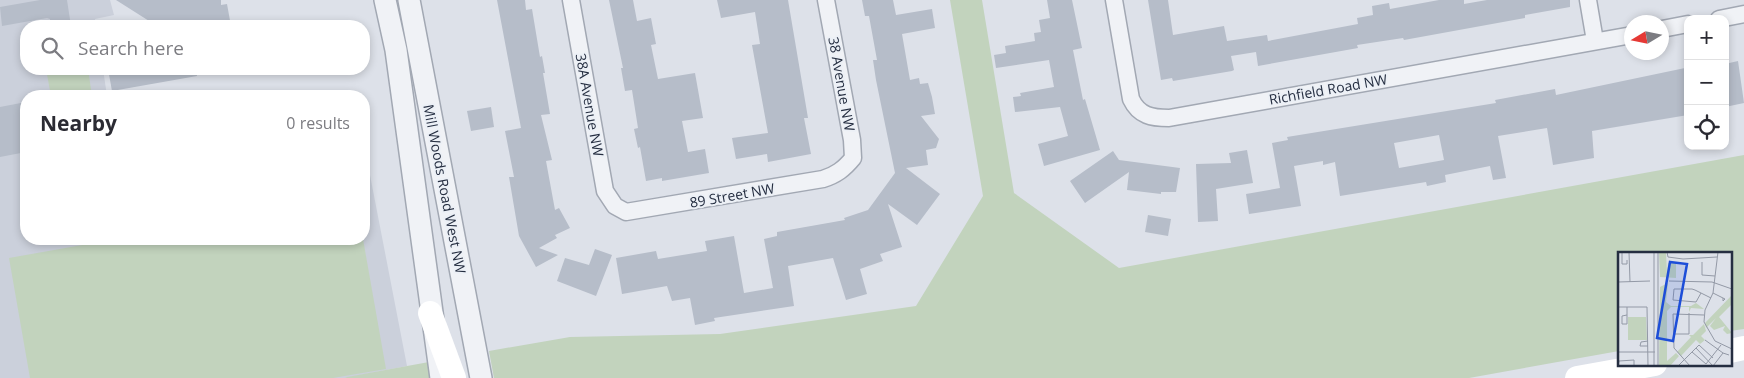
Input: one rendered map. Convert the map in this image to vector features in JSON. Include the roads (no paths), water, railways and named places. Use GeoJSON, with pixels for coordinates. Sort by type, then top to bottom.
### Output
{"type":"FeatureCollection","features":[{"type":"Feature","properties":{"kind":"main road"},"geometry":{"type":"LineString","coordinates":[[430,313],[454,378]]}},
{"type":"Feature","properties":{"kind":"main road"},"geometry":{"type":"LineString","coordinates":[[1577,378],[1644,366]]}},
{"type":"Feature","properties":{"kind":"street","name":"Mill Woods Road West NW"},"geometry":{"type":"LineString","coordinates":[[385,0],[396,50],[430,313],[441,378]]}},
{"type":"Feature","properties":{"kind":"street","name":"Mill Woods Road West NW"},"geometry":{"type":"LineString","coordinates":[[409,0],[481,378]]}},
{"type":"Feature","properties":{"kind":"street","name":"38A Avenue NW"},"geometry":{"type":"LineString","coordinates":[[571,0],[606,191],[615,206]]}},
{"type":"Feature","properties":{"kind":"street","name":"38 Avenue NW"},"geometry":{"type":"LineString","coordinates":[[826,0],[852,140],[853,158],[846,166]]}},
{"type":"Feature","properties":{"kind":"street","name":"Richfield Road NW"},"geometry":{"type":"LineString","coordinates":[[1114,0],[1131,99],[1135,108],[1155,118],[1169,118],[1624,36]]}},
{"type":"Feature","properties":{"kind":"street"},"geometry":{"type":"LineString","coordinates":[[1588,0],[1595,41]]}},
{"type":"Feature","properties":{"kind":"street"},"geometry":{"type":"LineString","coordinates":[[1729,17],[1744,14]]}},
{"type":"Feature","properties":{"kind":"street"},"geometry":{"type":"LineString","coordinates":[[1669,28],[1684,25]]}},
{"type":"Feature","properties":{"kind":"street","name":"89 Street NW"},"geometry":{"type":"LineString","coordinates":[[615,206],[626,212],[636,211],[822,179],[836,175],[846,166]]}}]}
